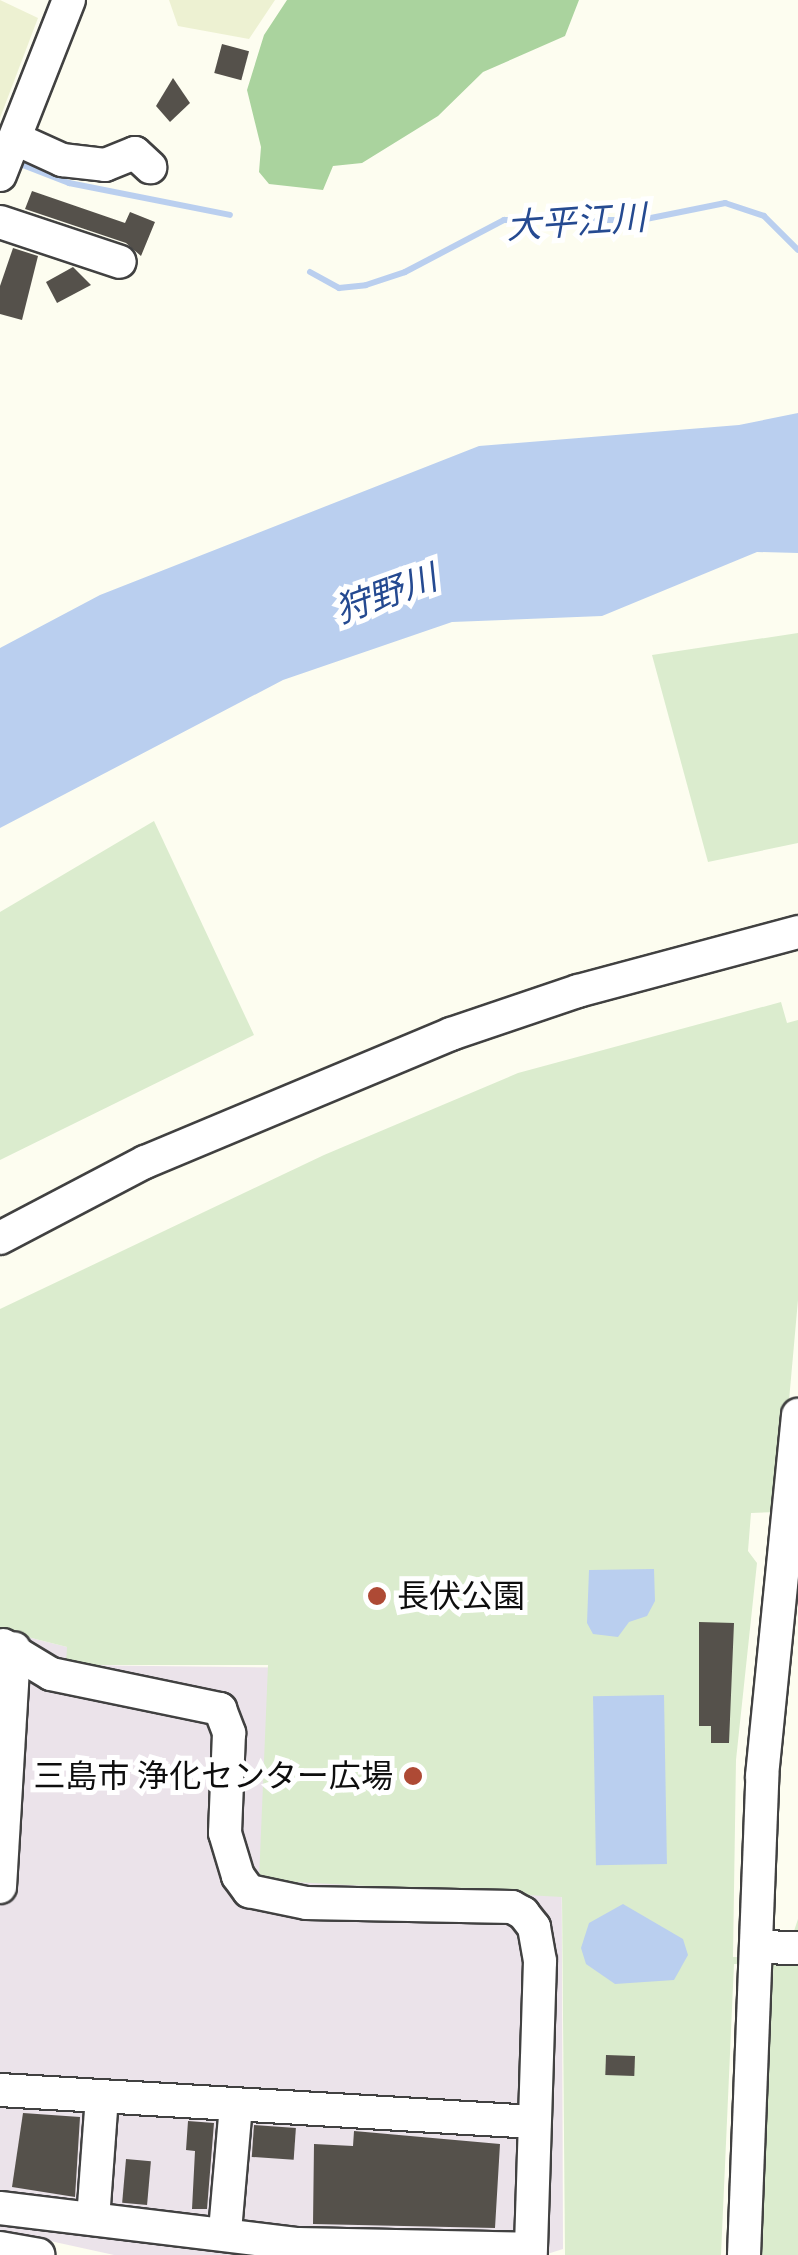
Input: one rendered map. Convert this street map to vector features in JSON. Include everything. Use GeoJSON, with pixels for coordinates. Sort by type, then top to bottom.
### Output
{"type":"FeatureCollection","features":[{"type":"Feature","properties":{"kind":"street"},"geometry":{"type":"LineString","coordinates":[[69,0],[7,158],[105,165],[135,153],[150,166]]}},
{"type":"Feature","properties":{"kind":"street"},"geometry":{"type":"LineString","coordinates":[[0,222],[120,262]]}},
{"type":"Feature","properties":{"kind":"street"},"geometry":{"type":"LineString","coordinates":[[0,1238],[145,1162],[451,1034],[798,932]]}},
{"type":"Feature","properties":{"kind":"street"},"geometry":{"type":"LineString","coordinates":[[744,2255],[762,1776],[792,1548],[798,1415]]}},
{"type":"Feature","properties":{"kind":"street"},"geometry":{"type":"LineString","coordinates":[[0,1887],[8,1647],[51,1674],[220,1710],[229,1733],[225,1833],[238,1876],[249,1891],[306,1903],[512,1907],[534,1927],[540,1962],[530,2252],[298,2244],[225,2231],[0,2208]]}},
{"type":"Feature","properties":{"kind":"street"},"geometry":{"type":"LineString","coordinates":[[758,1948],[798,1948]]}},
{"type":"Feature","properties":{"kind":"street"},"geometry":{"type":"LineString","coordinates":[[0,2090],[534,2122]]}},
{"type":"Feature","properties":{"kind":"street"},"geometry":{"type":"LineString","coordinates":[[92,2220],[102,2096]]}},
{"type":"Feature","properties":{"kind":"street"},"geometry":{"type":"LineString","coordinates":[[225,2231],[236,2104]]}},
{"type":"Feature","properties":{"kind":"street"},"geometry":{"type":"LineString","coordinates":[[0,2248],[38,2255]]}},
{"type":"Feature","properties":{"kind":"shaded area"},"geometry":{"type":"Polygon","coordinates":[[[0,1630],[67,1647],[67,1665],[561,1671],[563,2249],[544,2255],[114,2255],[0,2230],[0,1630]]]}},
{"type":"Feature","properties":{"kind":"green space"},"geometry":{"type":"Polygon","coordinates":[[[0,0],[38,18],[0,118],[0,0]]]}},
{"type":"Feature","properties":{"kind":"green space"},"geometry":{"type":"Polygon","coordinates":[[[169,0],[275,0],[249,39],[178,26],[169,0]]]}},
{"type":"Feature","properties":{"kind":"green space"},"geometry":{"type":"Polygon","coordinates":[[[287,0],[579,0],[565,36],[483,72],[438,116],[362,163],[333,166],[323,190],[269,184],[259,172],[261,147],[247,90],[264,35],[287,0]]]}},
{"type":"Feature","properties":{"kind":"green space"},"geometry":{"type":"Polygon","coordinates":[[[798,633],[798,843],[708,862],[652,655],[798,633]]]}},
{"type":"Feature","properties":{"kind":"green space"},"geometry":{"type":"Polygon","coordinates":[[[154,821],[254,1035],[0,1160],[0,912],[154,821]]]}},
{"type":"Feature","properties":{"kind":"green space","name":"長伏公園"},"geometry":{"type":"Polygon","coordinates":[[[781,1002],[787,1023],[798,1020],[798,1300],[779,1512],[751,1513],[748,1551],[757,1563],[736,1760],[733,1957],[785,1958],[798,1919],[798,2255],[758,2255],[771,1964],[734,1964],[721,2255],[565,2255],[562,1897],[259,1880],[268,1665],[66,1665],[67,1647],[0,1630],[0,1309],[324,1155],[518,1073],[781,1002]]]}},
{"type":"Feature","properties":{"kind":"water","name":"狩野川"},"geometry":{"type":"Polygon","coordinates":[[[798,413],[798,553],[757,552],[602,616],[452,622],[283,680],[0,828],[0,648],[100,595],[479,446],[739,425],[798,413]]]}},
{"type":"Feature","properties":{"kind":"water"},"geometry":{"type":"Polygon","coordinates":[[[654,1569],[655,1601],[647,1616],[629,1622],[618,1637],[593,1634],[587,1623],[589,1570],[654,1569]]]}},
{"type":"Feature","properties":{"kind":"water"},"geometry":{"type":"Polygon","coordinates":[[[664,1695],[667,1864],[596,1865],[593,1696],[664,1695]]]}},
{"type":"Feature","properties":{"kind":"water"},"geometry":{"type":"Polygon","coordinates":[[[623,1904],[683,1939],[688,1955],[674,1980],[615,1984],[586,1964],[581,1948],[589,1923],[623,1904]]]}},
{"type":"Feature","properties":{"kind":"building"},"geometry":{"type":"Polygon","coordinates":[[[222,44],[249,51],[241,80],[214,73],[222,44]]]}},
{"type":"Feature","properties":{"kind":"building"},"geometry":{"type":"Polygon","coordinates":[[[173,78],[190,103],[170,122],[156,106],[173,78]]]}},
{"type":"Feature","properties":{"kind":"building"},"geometry":{"type":"Polygon","coordinates":[[[32,191],[125,223],[130,212],[155,222],[141,256],[126,243],[25,209],[32,191]]]}},
{"type":"Feature","properties":{"kind":"building"},"geometry":{"type":"Polygon","coordinates":[[[13,248],[38,256],[22,320],[0,314],[0,286],[13,248]]]}},
{"type":"Feature","properties":{"kind":"building"},"geometry":{"type":"Polygon","coordinates":[[[73,267],[91,285],[57,303],[46,282],[73,267]]]}},
{"type":"Feature","properties":{"kind":"building"},"geometry":{"type":"Polygon","coordinates":[[[699,1622],[734,1623],[729,1743],[711,1743],[711,1726],[699,1726],[699,1622]]]}},
{"type":"Feature","properties":{"kind":"building"},"geometry":{"type":"Polygon","coordinates":[[[606,2055],[635,2056],[634,2076],[605,2075],[606,2055]]]}},
{"type":"Feature","properties":{"kind":"building"},"geometry":{"type":"Polygon","coordinates":[[[23,2113],[80,2117],[75,2197],[12,2187],[23,2113]]]}},
{"type":"Feature","properties":{"kind":"building"},"geometry":{"type":"Polygon","coordinates":[[[188,2121],[214,2123],[207,2209],[192,2209],[195,2151],[186,2150],[188,2121]]]}},
{"type":"Feature","properties":{"kind":"building"},"geometry":{"type":"Polygon","coordinates":[[[254,2125],[296,2128],[294,2160],[252,2157],[254,2125]]]}},
{"type":"Feature","properties":{"kind":"building"},"geometry":{"type":"Polygon","coordinates":[[[354,2131],[500,2144],[495,2228],[313,2224],[314,2144],[353,2146],[354,2131]]]}},
{"type":"Feature","properties":{"kind":"building"},"geometry":{"type":"Polygon","coordinates":[[[126,2159],[151,2161],[147,2205],[122,2203],[126,2159]]]}},
{"type":"Feature","properties":{"kind":"waterway","name":"大平江川"},"geometry":{"type":"LineString","coordinates":[[15,162],[69,183],[230,215]]}},
{"type":"Feature","properties":{"kind":"waterway","name":"大平江川"},"geometry":{"type":"LineString","coordinates":[[310,272],[339,288],[366,285],[405,272],[504,220],[641,220],[725,203],[764,216],[798,250]]}},
{"type":"Feature","properties":{"kind":"place","name":"長伏公園"},"geometry":{"type":"Point","coordinates":[377,1596]}},
{"type":"Feature","properties":{"kind":"place","name":"三島市 浄化センター広場"},"geometry":{"type":"Point","coordinates":[413,1776]}}]}
